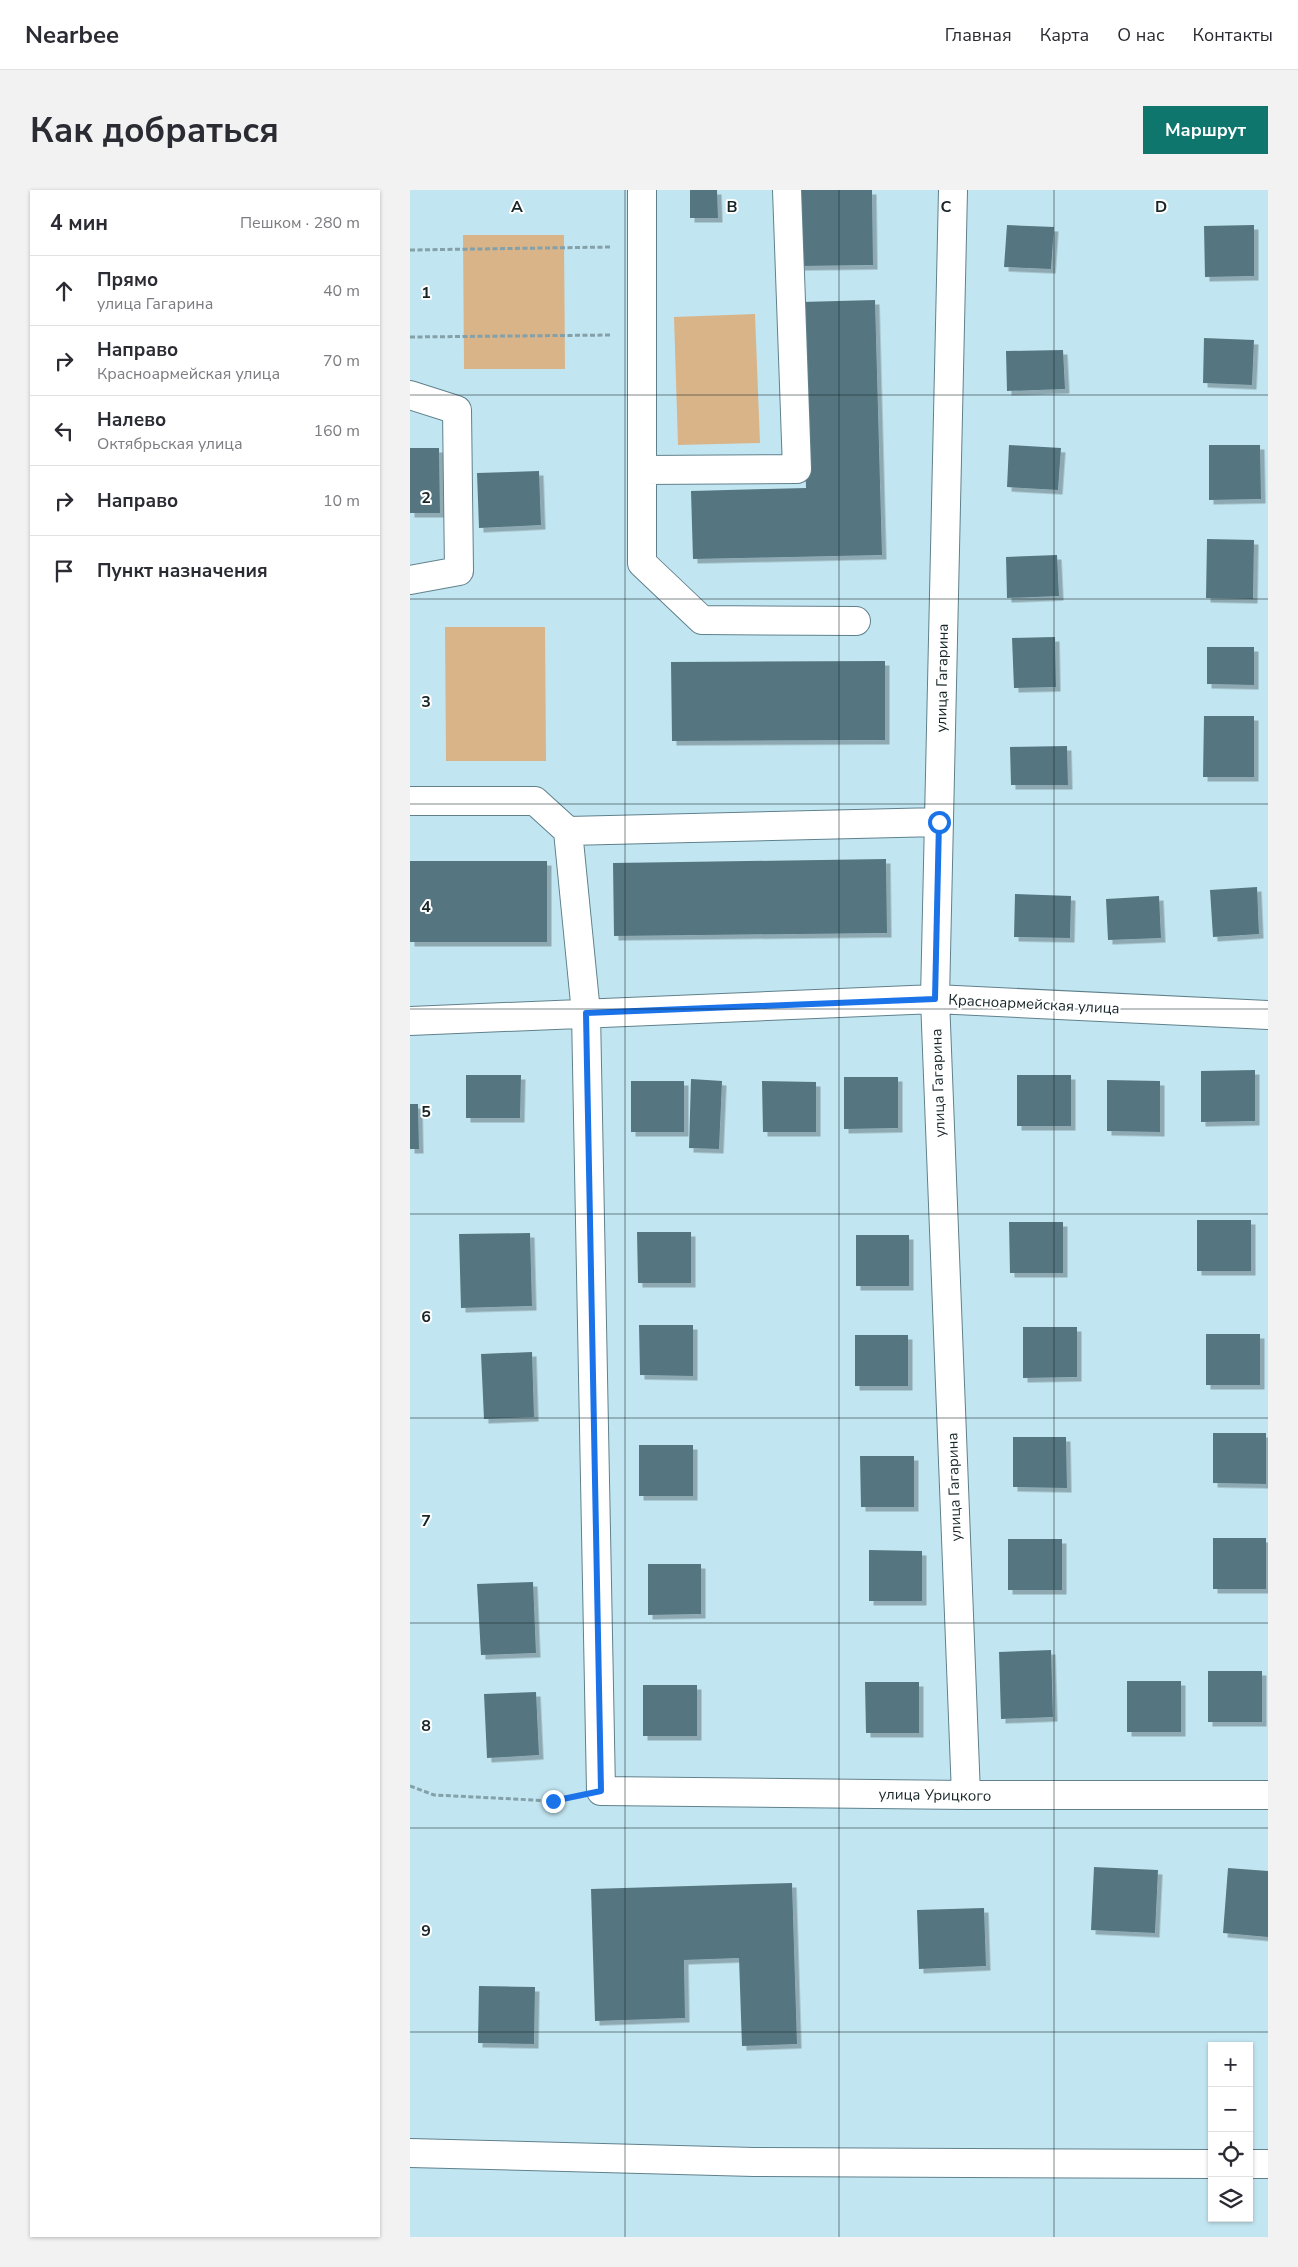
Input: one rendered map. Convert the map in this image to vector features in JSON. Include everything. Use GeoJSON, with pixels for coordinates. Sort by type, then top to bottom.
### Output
{"type":"FeatureCollection","features":[{"type":"Feature","properties":{"kind":"street"},"geometry":{"type":"LineString","coordinates":[[642,190],[642,563],[702,620],[856,621]]}},
{"type":"Feature","properties":{"kind":"street"},"geometry":{"type":"LineString","coordinates":[[642,470],[797,469],[787,190]]}},
{"type":"Feature","properties":{"kind":"street","name":"улица Гагарина"},"geometry":{"type":"LineString","coordinates":[[953,190],[935,999],[966,1795]]}},
{"type":"Feature","properties":{"kind":"street"},"geometry":{"type":"LineString","coordinates":[[410,395],[457,410],[459,571],[410,580]]}},
{"type":"Feature","properties":{"kind":"street"},"geometry":{"type":"LineString","coordinates":[[410,802],[535,801],[568,831],[586,1013],[601,1791]]}},
{"type":"Feature","properties":{"kind":"street"},"geometry":{"type":"LineString","coordinates":[[568,831],[939,822]]}},
{"type":"Feature","properties":{"kind":"street","name":"Красноармейская улица"},"geometry":{"type":"LineString","coordinates":[[410,1021],[935,999],[1268,1015]]}},
{"type":"Feature","properties":{"kind":"street","name":"улица Урицкого"},"geometry":{"type":"LineString","coordinates":[[601,1791],[966,1795],[1268,1795]]}},
{"type":"Feature","properties":{"kind":"street"},"geometry":{"type":"LineString","coordinates":[[410,2153],[754,2162],[1208,2164]]}},
{"type":"Feature","properties":{"kind":"street"},"geometry":{"type":"LineString","coordinates":[[1253,2164],[1268,2164]]}},
{"type":"Feature","properties":{"kind":"path"},"geometry":{"type":"LineString","coordinates":[[410,250],[642,246]]}},
{"type":"Feature","properties":{"kind":"path"},"geometry":{"type":"LineString","coordinates":[[410,337],[642,335]]}},
{"type":"Feature","properties":{"kind":"path"},"geometry":{"type":"LineString","coordinates":[[410,1786],[434,1795],[553,1801],[601,1791]]}},
{"type":"Feature","properties":{"kind":"shaded area"},"geometry":{"type":"Polygon","coordinates":[[[463,235],[564,235],[565,369],[464,369],[463,235]]]}},
{"type":"Feature","properties":{"kind":"shaded area"},"geometry":{"type":"Polygon","coordinates":[[[755,314],[760,443],[678,445],[674,317],[755,314]]]}},
{"type":"Feature","properties":{"kind":"shaded area"},"geometry":{"type":"Polygon","coordinates":[[[445,627],[545,627],[546,761],[446,761],[445,627]]]}},
{"type":"Feature","properties":{"kind":"building"},"geometry":{"type":"Polygon","coordinates":[[[690,190],[717,190],[718,218],[690,218],[690,190]]]}},
{"type":"Feature","properties":{"kind":"building"},"geometry":{"type":"Polygon","coordinates":[[[799,190],[872,190],[873,265],[800,266],[799,190]]]}},
{"type":"Feature","properties":{"kind":"building"},"geometry":{"type":"Polygon","coordinates":[[[1007,225],[1054,227],[1051,269],[1004,267],[1007,225]]]}},
{"type":"Feature","properties":{"kind":"building"},"geometry":{"type":"Polygon","coordinates":[[[1254,225],[1254,276],[1205,277],[1204,226],[1254,225]]]}},
{"type":"Feature","properties":{"kind":"building"},"geometry":{"type":"Polygon","coordinates":[[[875,300],[882,555],[693,559],[691,491],[806,488],[801,302],[875,300]]]}},
{"type":"Feature","properties":{"kind":"building"},"geometry":{"type":"Polygon","coordinates":[[[1204,338],[1254,340],[1252,385],[1203,383],[1204,338]]]}},
{"type":"Feature","properties":{"kind":"building"},"geometry":{"type":"Polygon","coordinates":[[[1063,350],[1065,389],[1007,391],[1006,351],[1063,350]]]}},
{"type":"Feature","properties":{"kind":"building"},"geometry":{"type":"Polygon","coordinates":[[[1009,445],[1061,448],[1058,490],[1007,487],[1009,445]]]}},
{"type":"Feature","properties":{"kind":"building"},"geometry":{"type":"Polygon","coordinates":[[[1209,445],[1260,445],[1261,499],[1209,500],[1209,445]]]}},
{"type":"Feature","properties":{"kind":"building"},"geometry":{"type":"Polygon","coordinates":[[[410,448],[439,448],[440,513],[410,513],[410,448]]]}},
{"type":"Feature","properties":{"kind":"building"},"geometry":{"type":"Polygon","coordinates":[[[539,471],[541,525],[479,528],[477,473],[539,471]]]}},
{"type":"Feature","properties":{"kind":"building"},"geometry":{"type":"Polygon","coordinates":[[[1207,539],[1254,540],[1253,599],[1206,598],[1207,539]]]}},
{"type":"Feature","properties":{"kind":"building"},"geometry":{"type":"Polygon","coordinates":[[[1057,555],[1059,596],[1007,598],[1006,557],[1057,555]]]}},
{"type":"Feature","properties":{"kind":"building"},"geometry":{"type":"Polygon","coordinates":[[[1055,637],[1056,687],[1014,688],[1012,638],[1055,637]]]}},
{"type":"Feature","properties":{"kind":"building"},"geometry":{"type":"Polygon","coordinates":[[[1207,647],[1254,647],[1254,685],[1207,684],[1207,647]]]}},
{"type":"Feature","properties":{"kind":"building"},"geometry":{"type":"Polygon","coordinates":[[[885,661],[885,740],[672,741],[671,662],[885,661]]]}},
{"type":"Feature","properties":{"kind":"building"},"geometry":{"type":"Polygon","coordinates":[[[1204,716],[1254,716],[1254,777],[1203,777],[1204,716]]]}},
{"type":"Feature","properties":{"kind":"building"},"geometry":{"type":"Polygon","coordinates":[[[1067,746],[1068,785],[1011,785],[1010,747],[1067,746]]]}},
{"type":"Feature","properties":{"kind":"building"},"geometry":{"type":"Polygon","coordinates":[[[886,859],[887,933],[614,936],[613,863],[886,859]]]}},
{"type":"Feature","properties":{"kind":"building"},"geometry":{"type":"Polygon","coordinates":[[[410,861],[547,861],[547,942],[410,942],[410,861]]]}},
{"type":"Feature","properties":{"kind":"building"},"geometry":{"type":"Polygon","coordinates":[[[1257,887],[1259,934],[1213,937],[1210,890],[1257,887]]]}},
{"type":"Feature","properties":{"kind":"building"},"geometry":{"type":"Polygon","coordinates":[[[1015,894],[1071,896],[1070,938],[1014,937],[1015,894]]]}},
{"type":"Feature","properties":{"kind":"building"},"geometry":{"type":"Polygon","coordinates":[[[1159,896],[1161,938],[1108,940],[1106,899],[1159,896]]]}},
{"type":"Feature","properties":{"kind":"building"},"geometry":{"type":"Polygon","coordinates":[[[1255,1070],[1255,1121],[1201,1122],[1201,1071],[1255,1070]]]}},
{"type":"Feature","properties":{"kind":"building"},"geometry":{"type":"Polygon","coordinates":[[[466,1075],[521,1075],[520,1118],[466,1118],[466,1075]]]}},
{"type":"Feature","properties":{"kind":"building"},"geometry":{"type":"Polygon","coordinates":[[[1017,1075],[1071,1075],[1071,1126],[1017,1126],[1017,1075]]]}},
{"type":"Feature","properties":{"kind":"building"},"geometry":{"type":"Polygon","coordinates":[[[844,1077],[898,1077],[898,1128],[844,1129],[844,1077]]]}},
{"type":"Feature","properties":{"kind":"building"},"geometry":{"type":"Polygon","coordinates":[[[691,1079],[722,1081],[719,1149],[689,1148],[691,1079]]]}},
{"type":"Feature","properties":{"kind":"building"},"geometry":{"type":"Polygon","coordinates":[[[1107,1080],[1160,1081],[1160,1132],[1107,1131],[1107,1080]]]}},
{"type":"Feature","properties":{"kind":"building"},"geometry":{"type":"Polygon","coordinates":[[[631,1081],[684,1081],[684,1132],[631,1132],[631,1081]]]}},
{"type":"Feature","properties":{"kind":"building"},"geometry":{"type":"Polygon","coordinates":[[[762,1081],[816,1082],[816,1132],[763,1132],[762,1081]]]}},
{"type":"Feature","properties":{"kind":"building"},"geometry":{"type":"Polygon","coordinates":[[[410,1104],[418,1104],[419,1149],[410,1149],[410,1104]]]}},
{"type":"Feature","properties":{"kind":"building"},"geometry":{"type":"Polygon","coordinates":[[[1197,1220],[1251,1220],[1251,1271],[1197,1271],[1197,1220]]]}},
{"type":"Feature","properties":{"kind":"building"},"geometry":{"type":"Polygon","coordinates":[[[1009,1222],[1063,1222],[1063,1273],[1010,1273],[1009,1222]]]}},
{"type":"Feature","properties":{"kind":"building"},"geometry":{"type":"Polygon","coordinates":[[[637,1232],[691,1232],[691,1283],[638,1283],[637,1232]]]}},
{"type":"Feature","properties":{"kind":"building"},"geometry":{"type":"Polygon","coordinates":[[[530,1233],[532,1306],[461,1308],[459,1234],[530,1233]]]}},
{"type":"Feature","properties":{"kind":"building"},"geometry":{"type":"Polygon","coordinates":[[[856,1235],[909,1235],[909,1286],[856,1286],[856,1235]]]}},
{"type":"Feature","properties":{"kind":"building"},"geometry":{"type":"Polygon","coordinates":[[[639,1325],[693,1325],[693,1376],[640,1375],[639,1325]]]}},
{"type":"Feature","properties":{"kind":"building"},"geometry":{"type":"Polygon","coordinates":[[[1023,1327],[1077,1327],[1077,1377],[1023,1378],[1023,1327]]]}},
{"type":"Feature","properties":{"kind":"building"},"geometry":{"type":"Polygon","coordinates":[[[1206,1334],[1260,1334],[1260,1385],[1206,1385],[1206,1334]]]}},
{"type":"Feature","properties":{"kind":"building"},"geometry":{"type":"Polygon","coordinates":[[[855,1335],[908,1335],[908,1386],[855,1386],[855,1335]]]}},
{"type":"Feature","properties":{"kind":"building"},"geometry":{"type":"Polygon","coordinates":[[[532,1352],[534,1417],[484,1419],[481,1354],[532,1352]]]}},
{"type":"Feature","properties":{"kind":"building"},"geometry":{"type":"Polygon","coordinates":[[[1213,1433],[1266,1433],[1266,1484],[1213,1483],[1213,1433]]]}},
{"type":"Feature","properties":{"kind":"building"},"geometry":{"type":"Polygon","coordinates":[[[1013,1437],[1066,1437],[1067,1488],[1013,1487],[1013,1437]]]}},
{"type":"Feature","properties":{"kind":"building"},"geometry":{"type":"Polygon","coordinates":[[[639,1445],[693,1445],[693,1496],[639,1496],[639,1445]]]}},
{"type":"Feature","properties":{"kind":"building"},"geometry":{"type":"Polygon","coordinates":[[[860,1456],[914,1456],[914,1507],[861,1507],[860,1456]]]}},
{"type":"Feature","properties":{"kind":"building"},"geometry":{"type":"Polygon","coordinates":[[[1213,1538],[1266,1538],[1266,1589],[1213,1589],[1213,1538]]]}},
{"type":"Feature","properties":{"kind":"building"},"geometry":{"type":"Polygon","coordinates":[[[1008,1539],[1062,1539],[1062,1590],[1008,1590],[1008,1539]]]}},
{"type":"Feature","properties":{"kind":"building"},"geometry":{"type":"Polygon","coordinates":[[[869,1550],[922,1551],[922,1601],[869,1601],[869,1550]]]}},
{"type":"Feature","properties":{"kind":"building"},"geometry":{"type":"Polygon","coordinates":[[[648,1564],[701,1564],[701,1614],[648,1615],[648,1564]]]}},
{"type":"Feature","properties":{"kind":"building"},"geometry":{"type":"Polygon","coordinates":[[[533,1582],[536,1653],[481,1655],[477,1584],[533,1582]]]}},
{"type":"Feature","properties":{"kind":"building"},"geometry":{"type":"Polygon","coordinates":[[[1051,1650],[1053,1717],[1001,1719],[999,1652],[1051,1650]]]}},
{"type":"Feature","properties":{"kind":"building"},"geometry":{"type":"Polygon","coordinates":[[[1208,1671],[1262,1671],[1262,1722],[1208,1722],[1208,1671]]]}},
{"type":"Feature","properties":{"kind":"building"},"geometry":{"type":"Polygon","coordinates":[[[1127,1681],[1181,1681],[1181,1732],[1127,1732],[1127,1681]]]}},
{"type":"Feature","properties":{"kind":"building"},"geometry":{"type":"Polygon","coordinates":[[[865,1682],[919,1682],[919,1733],[866,1733],[865,1682]]]}},
{"type":"Feature","properties":{"kind":"building"},"geometry":{"type":"Polygon","coordinates":[[[643,1685],[697,1685],[697,1736],[643,1736],[643,1685]]]}},
{"type":"Feature","properties":{"kind":"building"},"geometry":{"type":"Polygon","coordinates":[[[536,1692],[539,1755],[487,1758],[484,1694],[536,1692]]]}},
{"type":"Feature","properties":{"kind":"building"},"geometry":{"type":"Polygon","coordinates":[[[1094,1867],[1158,1870],[1155,1933],[1091,1930],[1094,1867]]]}},
{"type":"Feature","properties":{"kind":"building"},"geometry":{"type":"Polygon","coordinates":[[[1228,1868],[1268,1871],[1268,1937],[1223,1933],[1228,1868]]]}},
{"type":"Feature","properties":{"kind":"building"},"geometry":{"type":"Polygon","coordinates":[[[792,1883],[797,2044],[742,2046],[739,1958],[684,1960],[685,2018],[595,2021],[591,1889],[792,1883]]]}},
{"type":"Feature","properties":{"kind":"building"},"geometry":{"type":"Polygon","coordinates":[[[984,1908],[986,1966],[919,1969],[917,1910],[984,1908]]]}},
{"type":"Feature","properties":{"kind":"building"},"geometry":{"type":"Polygon","coordinates":[[[479,1986],[535,1987],[534,2044],[478,2043],[479,1986]]]}},
{"type":"Feature","properties":{"kind":"route"},"geometry":{"type":"LineString","coordinates":[[553,1801],[601,1791],[586,1013],[935,999],[939,822]]}}]}
